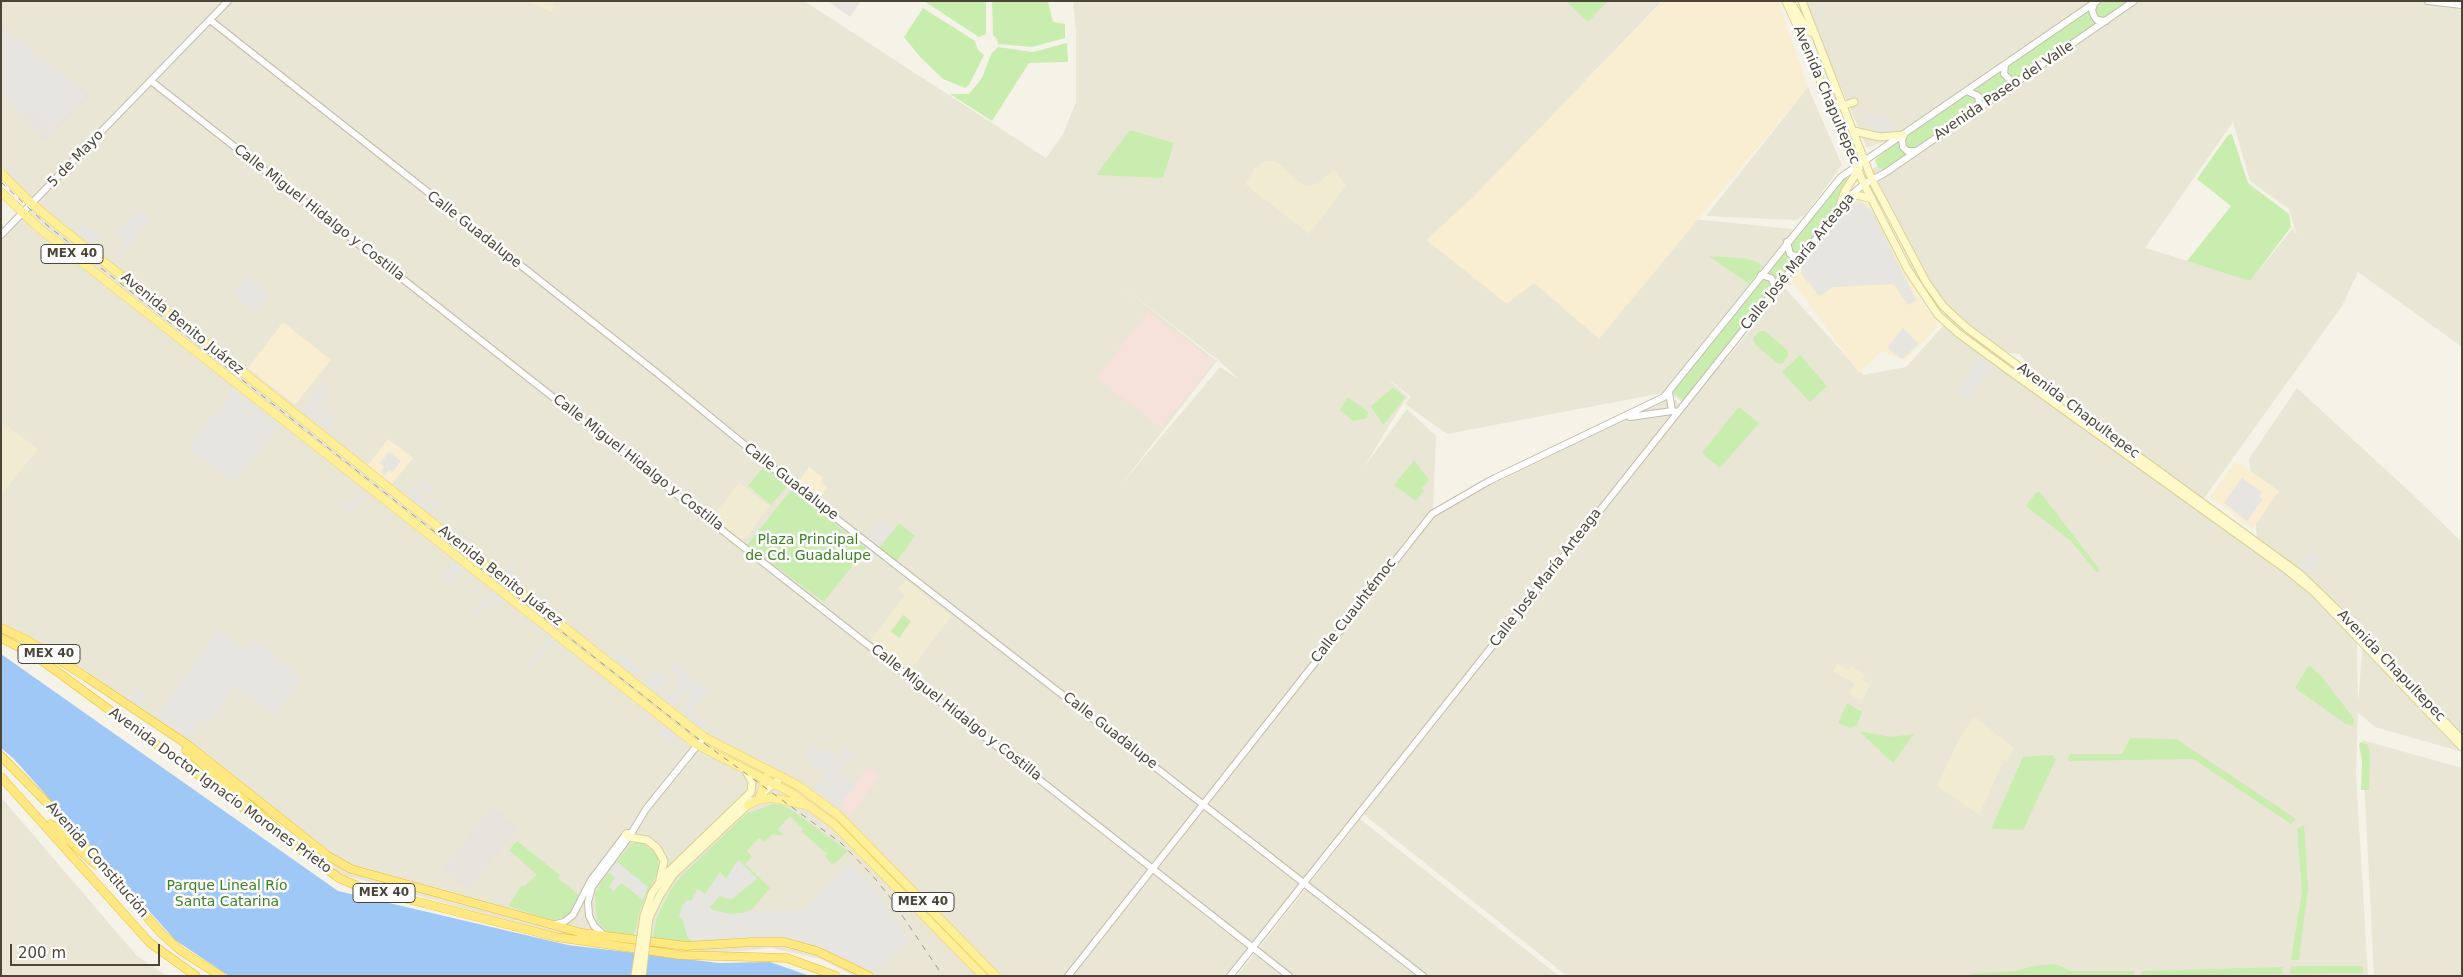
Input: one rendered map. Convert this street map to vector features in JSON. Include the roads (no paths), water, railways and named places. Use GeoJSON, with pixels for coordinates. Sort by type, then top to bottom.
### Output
{"type":"FeatureCollection","features":[{"type":"Feature","properties":{"kind":"highway","name":"Avenida Doctor Ignacio Morones Prieto"},"geometry":{"type":"LineString","coordinates":[[1,628],[27,640],[148,719],[227,774],[343,865],[371,876],[552,925],[606,936],[686,946],[784,942],[817,952],[868,976]]}},
{"type":"Feature","properties":{"kind":"highway","name":"Avenida Doctor Ignacio Morones Prieto"},"geometry":{"type":"LineString","coordinates":[[1,638],[34,656],[59,673],[304,855],[338,878],[360,886],[556,937],[680,955],[787,958],[836,976]]}},
{"type":"Feature","properties":{"kind":"highway"},"geometry":{"type":"LineString","coordinates":[[148,719],[230,786],[304,855]]}},
{"type":"Feature","properties":{"kind":"highway","name":"Avenida Constitución"},"geometry":{"type":"LineString","coordinates":[[1,756],[49,805],[112,878],[172,942],[221,976]]}},
{"type":"Feature","properties":{"kind":"highway","name":"Avenida Constitución"},"geometry":{"type":"LineString","coordinates":[[1,777],[150,943],[196,976]]}},
{"type":"Feature","properties":{"kind":"highway"},"geometry":{"type":"LineString","coordinates":[[33,812],[43,817],[76,849],[112,878]]}},
{"type":"Feature","properties":{"kind":"main road","name":"Avenida Chapultepec"},"geometry":{"type":"LineString","coordinates":[[1802,1],[1872,180],[1926,282],[1943,306],[1991,346],[2090,421],[2300,574],[2348,620],[2462,740]]}},
{"type":"Feature","properties":{"kind":"main road","name":"Avenida Chapultepec"},"geometry":{"type":"LineString","coordinates":[[1787,3],[1864,184],[1908,270],[1934,310],[1966,339],[2287,570],[2314,592],[2462,747]]}},
{"type":"Feature","properties":{"kind":"main road"},"geometry":{"type":"LineString","coordinates":[[1787,3],[1794,6],[1807,30],[1815,34]]}},
{"type":"Feature","properties":{"kind":"main road"},"geometry":{"type":"LineString","coordinates":[[1829,101],[1837,106],[1844,106],[1854,102]]}},
{"type":"Feature","properties":{"kind":"main road"},"geometry":{"type":"LineString","coordinates":[[1854,131],[1880,137],[1903,135]]}},
{"type":"Feature","properties":{"kind":"main road"},"geometry":{"type":"LineString","coordinates":[[1839,208],[1845,191],[1857,168],[1864,160]]}},
{"type":"Feature","properties":{"kind":"main road","name":"Avenida Benito Juárez"},"geometry":{"type":"LineString","coordinates":[[1,173],[32,204],[704,737],[782,776],[816,798],[847,823],[996,976]]}},
{"type":"Feature","properties":{"kind":"main road","name":"MEX 40"},"geometry":{"type":"LineString","coordinates":[[1,192],[22,214]]}},
{"type":"Feature","properties":{"kind":"main road"},"geometry":{"type":"LineString","coordinates":[[1850,196],[1861,196],[1872,200]]}},
{"type":"Feature","properties":{"kind":"main road","name":"Avenida Benito Juárez"},"geometry":{"type":"LineString","coordinates":[[22,214],[697,746],[775,783],[811,806],[841,830],[899,892],[983,976]]}},
{"type":"Feature","properties":{"kind":"main road"},"geometry":{"type":"LineString","coordinates":[[1908,270],[1912,269],[1922,281],[1926,282]]}},
{"type":"Feature","properties":{"kind":"main road"},"geometry":{"type":"LineString","coordinates":[[1968,328],[1966,339],[1978,340],[1991,346]]}},
{"type":"Feature","properties":{"kind":"main road"},"geometry":{"type":"LineString","coordinates":[[761,794],[766,780],[764,768]]}},
{"type":"Feature","properties":{"kind":"main road"},"geometry":{"type":"LineString","coordinates":[[658,884],[751,792],[752,782],[745,769]]}},
{"type":"Feature","properties":{"kind":"main road"},"geometry":{"type":"LineString","coordinates":[[642,976],[647,917],[673,875],[782,776]]}},
{"type":"Feature","properties":{"kind":"main road"},"geometry":{"type":"LineString","coordinates":[[748,805],[758,800],[772,798],[811,806]]}},
{"type":"Feature","properties":{"kind":"main road"},"geometry":{"type":"LineString","coordinates":[[629,835],[647,840],[660,851],[664,864],[647,917],[635,976]]}},
{"type":"Feature","properties":{"kind":"street","name":"5 de Mayo"},"geometry":{"type":"LineString","coordinates":[[1,235],[4,228],[32,204],[228,1]]}},
{"type":"Feature","properties":{"kind":"street","name":"Avenida Paseo del Valle"},"geometry":{"type":"LineString","coordinates":[[1872,180],[2106,21],[2126,4],[2134,1]]}},
{"type":"Feature","properties":{"kind":"street"},"geometry":{"type":"LineString","coordinates":[[2428,1],[2462,5]]}},
{"type":"Feature","properties":{"kind":"street","name":"Avenida Paseo del Valle"},"geometry":{"type":"LineString","coordinates":[[1864,160],[2096,2]]}},
{"type":"Feature","properties":{"kind":"street"},"geometry":{"type":"LineString","coordinates":[[2096,2],[2092,10],[2094,16],[2097,20],[2106,21]]}},
{"type":"Feature","properties":{"kind":"street","name":"Calle Guadalupe"},"geometry":{"type":"LineString","coordinates":[[210,20],[802,491],[1204,803],[1423,976]]}},
{"type":"Feature","properties":{"kind":"street"},"geometry":{"type":"LineString","coordinates":[[2005,65],[2004,74],[2014,84]]}},
{"type":"Feature","properties":{"kind":"street","name":"Calle Miguel Hidalgo y Costilla"},"geometry":{"type":"LineString","coordinates":[[151,81],[1289,976]]}},
{"type":"Feature","properties":{"kind":"street"},"geometry":{"type":"LineString","coordinates":[[1967,91],[1975,93],[1979,99],[1975,111]]}},
{"type":"Feature","properties":{"kind":"street"},"geometry":{"type":"LineString","coordinates":[[1903,135],[1902,140],[1907,151],[1916,151]]}},
{"type":"Feature","properties":{"kind":"street","name":"Calle José María Arteaga"},"geometry":{"type":"LineString","coordinates":[[1713,336],[1835,183],[1857,168]]}},
{"type":"Feature","properties":{"kind":"street","name":"Calle José María Arteaga"},"geometry":{"type":"LineString","coordinates":[[1230,976],[1675,412],[1839,208],[1864,184],[1872,180]]}},
{"type":"Feature","properties":{"kind":"street"},"geometry":{"type":"LineString","coordinates":[[1787,242],[1790,254],[1795,256],[1802,254]]}},
{"type":"Feature","properties":{"kind":"street"},"geometry":{"type":"LineString","coordinates":[[1761,275],[1771,278],[1776,288]]}},
{"type":"Feature","properties":{"kind":"street","name":"Calle Cuauhtémoc"},"geometry":{"type":"LineString","coordinates":[[1068,976],[1432,514],[1489,481],[1662,399],[1713,336]]}},
{"type":"Feature","properties":{"kind":"street"},"geometry":{"type":"LineString","coordinates":[[1624,418],[1675,412],[1669,392]]}},
{"type":"Feature","properties":{"kind":"street"},"geometry":{"type":"LineString","coordinates":[[606,936],[590,920],[589,897],[597,880],[646,809],[704,737]]}},
{"type":"Feature","properties":{"kind":"street"},"geometry":{"type":"LineString","coordinates":[[552,925],[564,922],[573,915],[591,880],[629,835]]}},
{"type":"Feature","properties":{"kind":"water","name":"Parque Lineal Río Santa Catarina"},"geometry":{"type":"Polygon","coordinates":[[[1,654],[338,891],[568,945],[719,963],[770,962],[810,976],[229,976],[175,940],[14,759],[1,748],[1,654]]]}},
{"type":"Feature","properties":{"kind":"railway"},"geometry":{"type":"LineString","coordinates":[[1,182],[48,226],[375,485],[697,738],[841,843],[873,876],[889,896],[943,976]]}},
{"type":"Feature","properties":{"kind":"park label","name":"Plaza Principal de Cd. Guadalupe"},"geometry":{"type":"Point","coordinates":[808,548]}}]}
